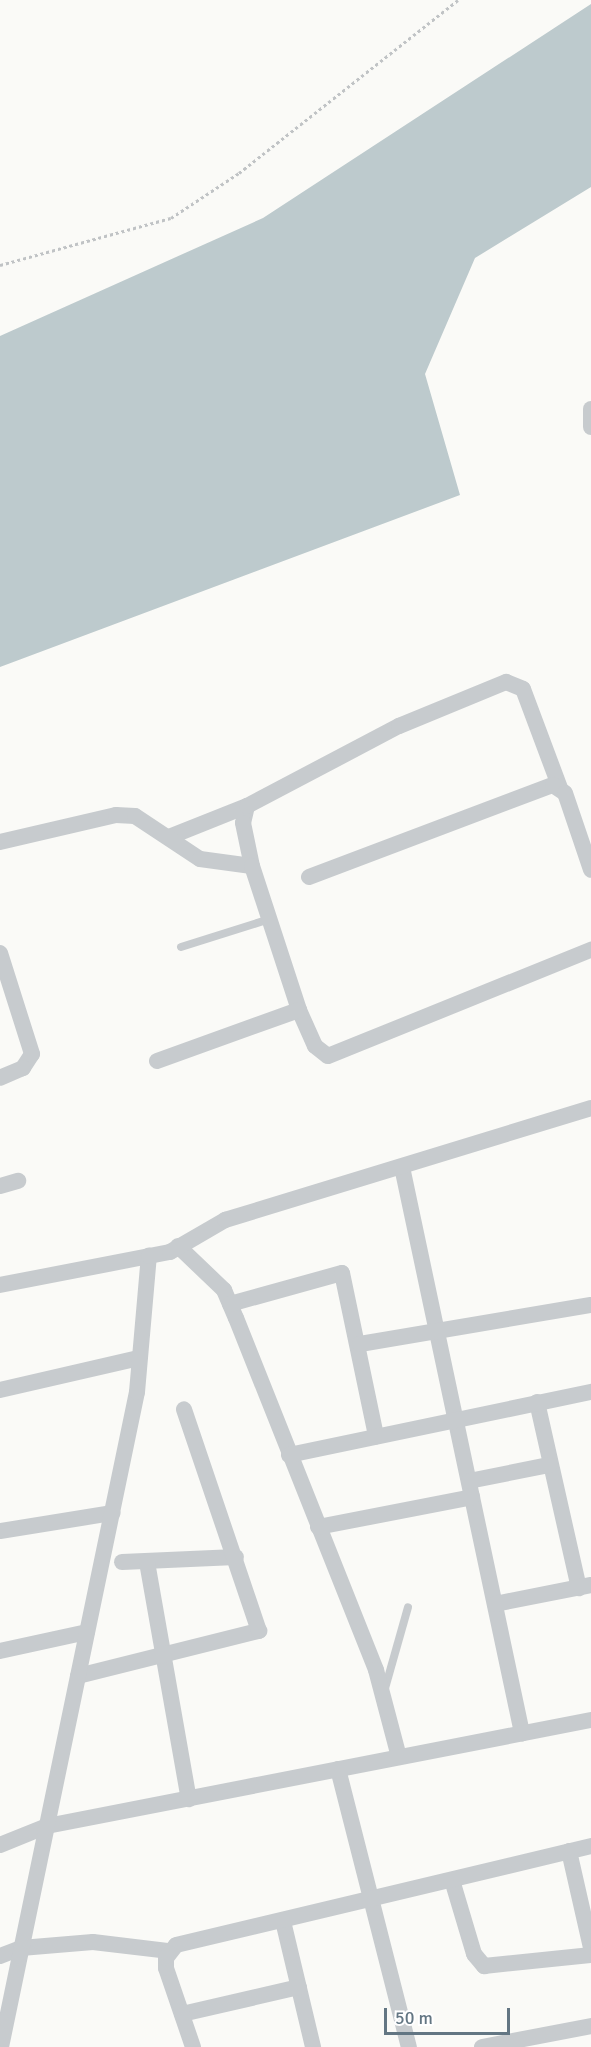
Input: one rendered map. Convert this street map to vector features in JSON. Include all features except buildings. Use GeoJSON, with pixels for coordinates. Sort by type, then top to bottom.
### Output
{"type":"FeatureCollection","features":[{"type":"Feature","properties":{"kind":"street"},"geometry":{"type":"LineString","coordinates":[[591,409],[591,427]]}},
{"type":"Feature","properties":{"kind":"street"},"geometry":{"type":"LineString","coordinates":[[169,837],[247,806],[399,726],[506,682],[523,689],[590,865]]}},
{"type":"Feature","properties":{"kind":"street"},"geometry":{"type":"LineString","coordinates":[[309,877],[420,830],[553,785],[560,788]]}},
{"type":"Feature","properties":{"kind":"street"},"geometry":{"type":"LineString","coordinates":[[247,806],[243,823],[252,866],[299,1010],[315,1046],[328,1056],[591,950]]}},
{"type":"Feature","properties":{"kind":"street"},"geometry":{"type":"LineString","coordinates":[[0,842],[116,815],[146,820],[200,859],[252,866]]}},
{"type":"Feature","properties":{"kind":"street"},"geometry":{"type":"LineString","coordinates":[[0,953],[32,1054],[23,1068],[0,1078]]}},
{"type":"Feature","properties":{"kind":"street"},"geometry":{"type":"LineString","coordinates":[[157,1061],[299,1010]]}},
{"type":"Feature","properties":{"kind":"street"},"geometry":{"type":"LineString","coordinates":[[0,1283],[163,1252],[225,1220],[591,1108]]}},
{"type":"Feature","properties":{"kind":"street"},"geometry":{"type":"LineString","coordinates":[[402,1167],[522,1734]]}},
{"type":"Feature","properties":{"kind":"street"},"geometry":{"type":"LineString","coordinates":[[0,1186],[18,1181]]}},
{"type":"Feature","properties":{"kind":"street"},"geometry":{"type":"LineString","coordinates":[[163,1252],[224,1290],[383,1695],[399,1757]]}},
{"type":"Feature","properties":{"kind":"street"},"geometry":{"type":"LineString","coordinates":[[1,2047],[113,1514],[139,1358],[163,1252]]}},
{"type":"Feature","properties":{"kind":"street"},"geometry":{"type":"LineString","coordinates":[[230,1304],[337,1270],[346,1280],[376,1436]]}},
{"type":"Feature","properties":{"kind":"street"},"geometry":{"type":"LineString","coordinates":[[360,1344],[591,1305]]}},
{"type":"Feature","properties":{"kind":"street"},"geometry":{"type":"LineString","coordinates":[[0,1390],[139,1358]]}},
{"type":"Feature","properties":{"kind":"street"},"geometry":{"type":"LineString","coordinates":[[289,1455],[456,1418],[591,1392]]}},
{"type":"Feature","properties":{"kind":"street"},"geometry":{"type":"LineString","coordinates":[[495,1604],[585,1587],[549,1465],[537,1402]]}},
{"type":"Feature","properties":{"kind":"street"},"geometry":{"type":"LineString","coordinates":[[78,1676],[259,1631],[236,1557],[184,1409]]}},
{"type":"Feature","properties":{"kind":"street"},"geometry":{"type":"LineString","coordinates":[[318,1527],[471,1489],[549,1465]]}},
{"type":"Feature","properties":{"kind":"street"},"geometry":{"type":"LineString","coordinates":[[0,1531],[113,1514]]}},
{"type":"Feature","properties":{"kind":"street"},"geometry":{"type":"LineString","coordinates":[[122,1562],[236,1557]]}},
{"type":"Feature","properties":{"kind":"street"},"geometry":{"type":"LineString","coordinates":[[147,1562],[159,1657],[189,1799]]}},
{"type":"Feature","properties":{"kind":"street"},"geometry":{"type":"LineString","coordinates":[[0,1651],[87,1632]]}},
{"type":"Feature","properties":{"kind":"street"},"geometry":{"type":"LineString","coordinates":[[0,1845],[47,1827],[591,1720]]}},
{"type":"Feature","properties":{"kind":"street"},"geometry":{"type":"LineString","coordinates":[[338,1769],[409,2047]]}},
{"type":"Feature","properties":{"kind":"street"},"geometry":{"type":"LineString","coordinates":[[0,1956],[21,1948],[107,1942],[169,1951],[591,1846]]}},
{"type":"Feature","properties":{"kind":"street"},"geometry":{"type":"LineString","coordinates":[[568,1851],[591,1948]]}},
{"type":"Feature","properties":{"kind":"street"},"geometry":{"type":"LineString","coordinates":[[452,1880],[474,1953],[484,1966],[591,1955]]}},
{"type":"Feature","properties":{"kind":"street"},"geometry":{"type":"LineString","coordinates":[[283,1921],[313,2047]]}},
{"type":"Feature","properties":{"kind":"street"},"geometry":{"type":"LineString","coordinates":[[169,1951],[166,1968],[193,2047]]}},
{"type":"Feature","properties":{"kind":"street"},"geometry":{"type":"LineString","coordinates":[[182,2014],[299,1988]]}},
{"type":"Feature","properties":{"kind":"street"},"geometry":{"type":"LineString","coordinates":[[482,2047],[591,2026]]}},
{"type":"Feature","properties":{"kind":"lane"},"geometry":{"type":"LineString","coordinates":[[181,947],[270,920]]}},
{"type":"Feature","properties":{"kind":"lane"},"geometry":{"type":"LineString","coordinates":[[383,1695],[408,1607]]}},
{"type":"Feature","properties":{"kind":"path"},"geometry":{"type":"LineString","coordinates":[[0,265],[171,218],[239,173],[458,0]]}},
{"type":"Feature","properties":{"kind":"shaded area"},"geometry":{"type":"Polygon","coordinates":[[[591,4],[591,187],[475,258],[425,374],[460,495],[0,667],[0,336],[263,218],[591,4]]]}}]}
